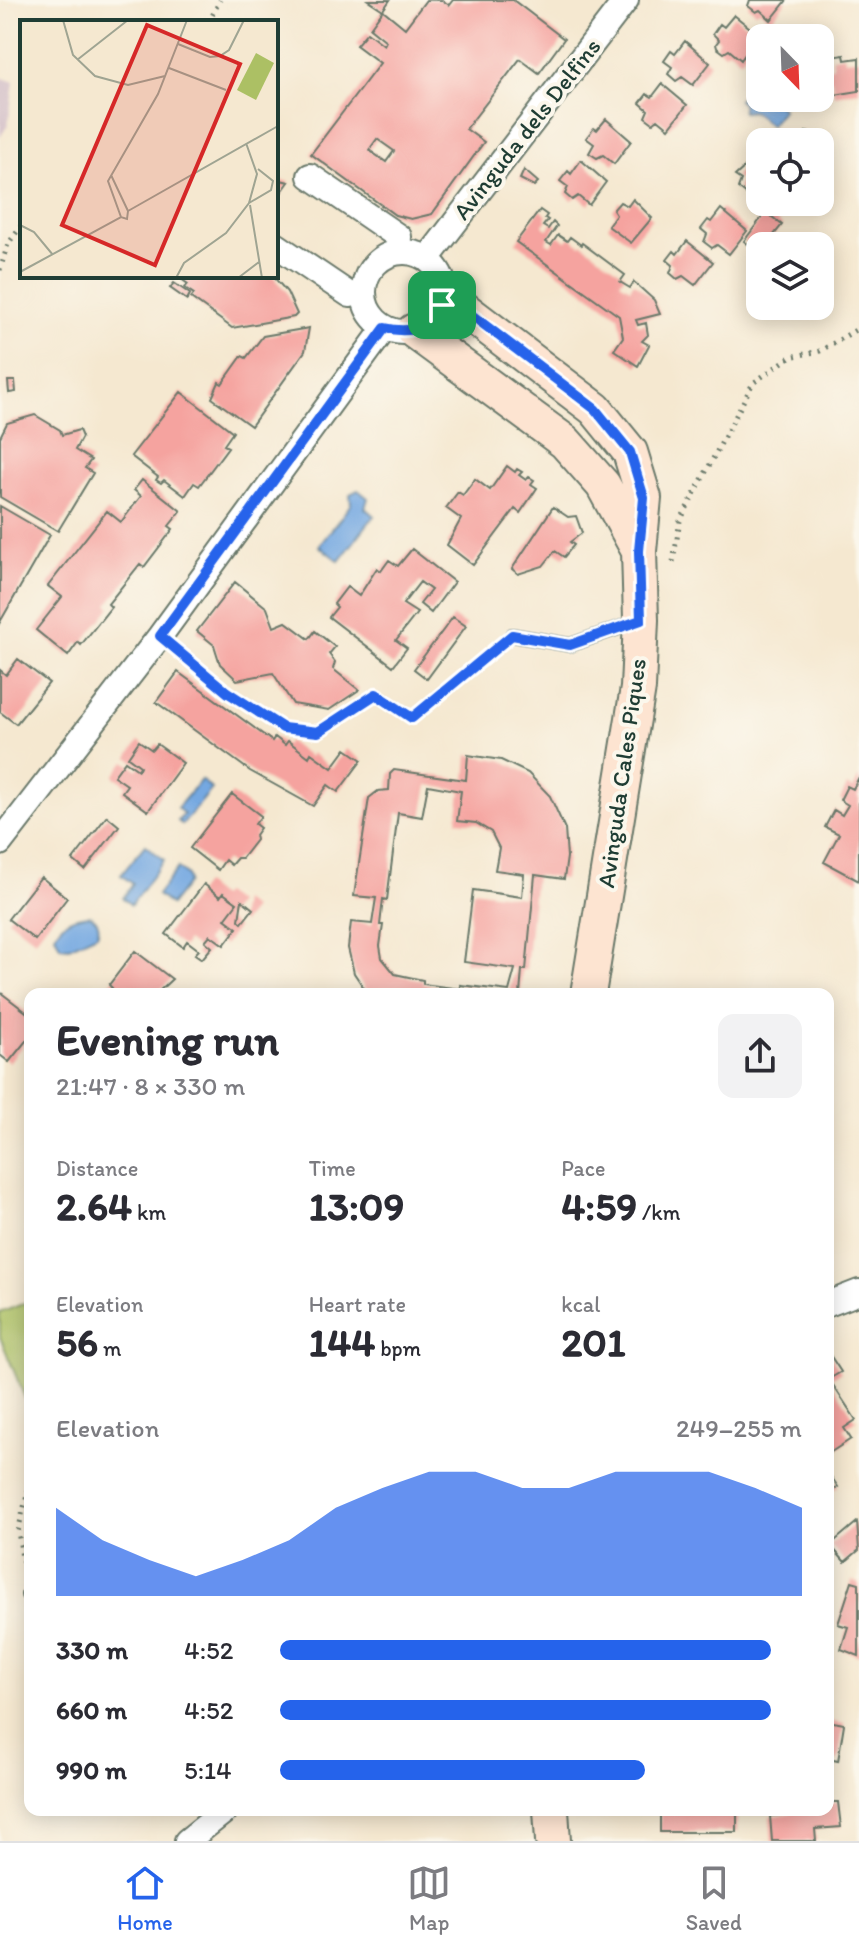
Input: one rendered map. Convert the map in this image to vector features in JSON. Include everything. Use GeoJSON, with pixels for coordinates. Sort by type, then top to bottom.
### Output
{"type":"FeatureCollection","features":[{"type":"Feature","properties":{"kind":"street","name":"Avinguda dels Delfins"},"geometry":{"type":"LineString","coordinates":[[427,259],[626,0]]}},
{"type":"Feature","properties":{"kind":"street"},"geometry":{"type":"LineString","coordinates":[[310,176],[399,237],[398,252]]}},
{"type":"Feature","properties":{"kind":"street"},"geometry":{"type":"LineString","coordinates":[[278,246],[350,295],[364,292]]}},
{"type":"Feature","properties":{"kind":"street"},"geometry":{"type":"LineString","coordinates":[[398,252],[413,252],[427,259],[438,270],[444,294],[437,315],[426,325],[399,329],[369,312],[365,282],[374,265],[385,256],[398,252]]}},
{"type":"Feature","properties":{"kind":"street","name":"Avinguda Cales Piques"},"geometry":{"type":"LineString","coordinates":[[444,294],[595,409],[630,452],[644,498],[639,551],[641,620],[638,688],[589,988]]}},
{"type":"Feature","properties":{"kind":"street"},"geometry":{"type":"LineString","coordinates":[[0,843],[399,329]]}},
{"type":"Feature","properties":{"kind":"street","name":"Avinguda Cales Piques"},"geometry":{"type":"LineString","coordinates":[[399,329],[565,442],[603,485],[639,551]]}},
{"type":"Feature","properties":{"kind":"street"},"geometry":{"type":"LineString","coordinates":[[834,1302],[859,1292]]}},
{"type":"Feature","properties":{"kind":"street"},"geometry":{"type":"LineString","coordinates":[[187,1841],[218,1816]]}},
{"type":"Feature","properties":{"kind":"street"},"geometry":{"type":"LineString","coordinates":[[551,1816],[553,1841]]}},
{"type":"Feature","properties":{"kind":"lane"},"geometry":{"type":"LineString","coordinates":[[512,635],[570,645],[641,620]]}},
{"type":"Feature","properties":{"kind":"path"},"geometry":{"type":"LineString","coordinates":[[210,20],[220,0]]}},
{"type":"Feature","properties":{"kind":"path"},"geometry":{"type":"LineString","coordinates":[[0,270],[8,244],[20,228]]}},
{"type":"Feature","properties":{"kind":"path"},"geometry":{"type":"LineString","coordinates":[[672,564],[680,521],[753,383],[790,357],[820,351],[859,328]]}},
{"type":"Feature","properties":{"kind":"path"},"geometry":{"type":"LineString","coordinates":[[160,636],[227,692],[283,728],[318,732],[376,694],[412,718],[512,635]]}},
{"type":"Feature","properties":{"kind":"path"},"geometry":{"type":"LineString","coordinates":[[24,1507],[18,1531],[24,1566]]}},
{"type":"Feature","properties":{"kind":"shaded area"},"geometry":{"type":"Polygon","coordinates":[[[0,77],[14,82],[8,125],[0,137],[0,77]]]}},
{"type":"Feature","properties":{"kind":"green space"},"geometry":{"type":"Polygon","coordinates":[[[24,1303],[24,1395],[0,1337],[0,1313],[24,1303]]]}},
{"type":"Feature","properties":{"kind":"water"},"geometry":{"type":"Polygon","coordinates":[[[746,91],[746,112],[743,112],[742,103],[738,100],[746,91]]]}},
{"type":"Feature","properties":{"kind":"water"},"geometry":{"type":"Polygon","coordinates":[[[753,112],[781,112],[770,125],[753,112]]]}},
{"type":"Feature","properties":{"kind":"water"},"geometry":{"type":"Polygon","coordinates":[[[358,490],[368,498],[365,508],[374,516],[339,561],[319,546],[351,504],[350,494],[358,490]]]}},
{"type":"Feature","properties":{"kind":"water"},"geometry":{"type":"Polygon","coordinates":[[[201,780],[212,789],[182,825],[178,821],[184,814],[177,808],[201,780]]]}},
{"type":"Feature","properties":{"kind":"water"},"geometry":{"type":"Polygon","coordinates":[[[145,845],[164,860],[131,905],[123,898],[133,884],[121,875],[145,845]]]}},
{"type":"Feature","properties":{"kind":"water"},"geometry":{"type":"Polygon","coordinates":[[[178,868],[187,876],[188,882],[170,905],[157,895],[178,868]]]}},
{"type":"Feature","properties":{"kind":"water"},"geometry":{"type":"Polygon","coordinates":[[[89,915],[98,922],[97,934],[69,947],[60,946],[55,935],[61,926],[73,918],[89,915]]]}},
{"type":"Feature","properties":{"kind":"building"},"geometry":{"type":"Polygon","coordinates":[[[368,0],[390,0],[383,10],[368,0]]]}},
{"type":"Feature","properties":{"kind":"building"},"geometry":{"type":"Polygon","coordinates":[[[426,0],[442,0],[449,5],[453,0],[513,0],[564,39],[539,73],[520,59],[466,129],[484,142],[432,214],[411,219],[395,215],[311,154],[380,63],[356,45],[367,32],[384,45],[386,41],[370,28],[383,10],[405,28],[426,0]],[[377,139],[369,150],[386,162],[394,151],[377,139]]]}},
{"type":"Feature","properties":{"kind":"building"},"geometry":{"type":"Polygon","coordinates":[[[750,0],[787,0],[771,20],[760,10],[756,12],[748,6],[750,0]]]}},
{"type":"Feature","properties":{"kind":"building"},"geometry":{"type":"Polygon","coordinates":[[[734,15],[746,25],[746,53],[741,60],[729,50],[724,53],[717,48],[719,40],[713,34],[720,24],[724,27],[734,15]]]}},
{"type":"Feature","properties":{"kind":"building"},"geometry":{"type":"Polygon","coordinates":[[[685,41],[710,63],[693,85],[682,77],[676,81],[668,74],[672,67],[664,61],[671,51],[675,54],[685,41]]]}},
{"type":"Feature","properties":{"kind":"building"},"geometry":{"type":"Polygon","coordinates":[[[844,55],[845,60],[859,58],[859,91],[834,95],[834,57],[844,55]]]}},
{"type":"Feature","properties":{"kind":"building"},"geometry":{"type":"Polygon","coordinates":[[[662,84],[687,105],[669,128],[658,119],[653,123],[645,117],[648,110],[640,103],[647,94],[652,97],[662,84]]]}},
{"type":"Feature","properties":{"kind":"building"},"geometry":{"type":"Polygon","coordinates":[[[606,119],[631,141],[614,164],[603,155],[597,158],[589,153],[594,144],[586,138],[606,119]]]}},
{"type":"Feature","properties":{"kind":"building"},"geometry":{"type":"Polygon","coordinates":[[[581,160],[606,182],[589,205],[578,196],[572,200],[565,194],[568,187],[560,181],[568,171],[571,174],[581,160]]]}},
{"type":"Feature","properties":{"kind":"building"},"geometry":{"type":"Polygon","coordinates":[[[746,166],[746,194],[738,188],[741,180],[735,176],[746,166]]]}},
{"type":"Feature","properties":{"kind":"building"},"geometry":{"type":"Polygon","coordinates":[[[524,170],[538,182],[534,186],[520,179],[524,170]]]}},
{"type":"Feature","properties":{"kind":"building"},"geometry":{"type":"Polygon","coordinates":[[[278,179],[289,182],[278,197],[278,179]]]}},
{"type":"Feature","properties":{"kind":"building"},"geometry":{"type":"Polygon","coordinates":[[[633,199],[652,218],[631,243],[608,226],[616,215],[613,210],[620,202],[628,206],[633,199]]]}},
{"type":"Feature","properties":{"kind":"building"},"geometry":{"type":"Polygon","coordinates":[[[721,209],[747,231],[729,254],[717,245],[712,248],[704,242],[707,234],[701,229],[708,220],[711,222],[721,209]]]}},
{"type":"Feature","properties":{"kind":"building"},"geometry":{"type":"Polygon","coordinates":[[[540,210],[548,220],[543,226],[548,229],[553,222],[557,226],[546,242],[551,245],[558,235],[567,241],[570,237],[582,243],[625,275],[620,282],[630,288],[634,282],[654,300],[660,314],[636,320],[638,325],[646,323],[648,335],[642,341],[649,345],[638,366],[614,350],[623,337],[619,316],[516,242],[540,210]]]}},
{"type":"Feature","properties":{"kind":"building"},"geometry":{"type":"Polygon","coordinates":[[[763,216],[771,216],[782,225],[776,232],[751,232],[763,216]]]}},
{"type":"Feature","properties":{"kind":"building"},"geometry":{"type":"Polygon","coordinates":[[[687,241],[713,262],[695,285],[683,276],[677,279],[670,273],[673,265],[667,260],[674,251],[677,254],[687,241]]]}},
{"type":"Feature","properties":{"kind":"building"},"geometry":{"type":"Polygon","coordinates":[[[180,278],[275,278],[287,292],[297,314],[232,328],[191,298],[194,294],[185,288],[188,284],[180,278]]]}},
{"type":"Feature","properties":{"kind":"building"},"geometry":{"type":"Polygon","coordinates":[[[174,283],[190,294],[187,300],[170,288],[174,283]]]}},
{"type":"Feature","properties":{"kind":"building"},"geometry":{"type":"Polygon","coordinates":[[[309,328],[305,351],[251,426],[212,398],[219,382],[222,384],[242,356],[246,358],[263,336],[309,328]]]}},
{"type":"Feature","properties":{"kind":"building"},"geometry":{"type":"Polygon","coordinates":[[[8,381],[15,381],[16,392],[9,393],[8,381]]]}},
{"type":"Feature","properties":{"kind":"building"},"geometry":{"type":"Polygon","coordinates":[[[181,392],[233,432],[224,445],[228,447],[199,486],[194,483],[185,496],[164,480],[161,483],[156,480],[158,477],[131,456],[181,392]]]}},
{"type":"Feature","properties":{"kind":"building"},"geometry":{"type":"Polygon","coordinates":[[[35,415],[60,430],[62,435],[79,430],[82,437],[75,450],[91,460],[85,468],[93,473],[58,531],[0,497],[0,437],[7,423],[35,415]]]}},
{"type":"Feature","properties":{"kind":"building"},"geometry":{"type":"Polygon","coordinates":[[[507,466],[515,472],[517,469],[522,472],[519,475],[526,480],[529,477],[534,480],[531,484],[537,488],[520,513],[515,509],[473,565],[447,545],[461,519],[446,508],[458,492],[463,495],[475,479],[490,490],[507,466]]]}},
{"type":"Feature","properties":{"kind":"building"},"geometry":{"type":"Polygon","coordinates":[[[142,480],[181,511],[169,526],[173,529],[144,567],[140,564],[108,604],[111,607],[81,645],[78,642],[68,656],[36,630],[62,597],[48,586],[107,511],[121,522],[141,496],[134,490],[142,480]]]}},
{"type":"Feature","properties":{"kind":"building"},"geometry":{"type":"Polygon","coordinates":[[[0,506],[50,535],[0,622],[0,506]]]}},
{"type":"Feature","properties":{"kind":"building"},"geometry":{"type":"Polygon","coordinates":[[[553,507],[568,517],[576,516],[582,533],[570,542],[574,545],[564,557],[555,551],[543,566],[518,574],[512,569],[553,507]]]}},
{"type":"Feature","properties":{"kind":"building"},"geometry":{"type":"Polygon","coordinates":[[[412,549],[454,582],[431,613],[420,604],[431,590],[420,582],[403,604],[417,613],[396,640],[407,648],[393,666],[329,617],[337,607],[334,604],[347,587],[359,596],[377,568],[381,571],[389,560],[398,566],[412,549]]]}},
{"type":"Feature","properties":{"kind":"building"},"geometry":{"type":"Polygon","coordinates":[[[235,582],[267,608],[274,627],[286,622],[309,639],[315,631],[335,647],[329,654],[335,662],[333,669],[359,690],[329,710],[293,704],[273,673],[237,680],[220,664],[214,645],[197,631],[235,582]]]}},
{"type":"Feature","properties":{"kind":"building"},"geometry":{"type":"Polygon","coordinates":[[[453,617],[466,626],[427,679],[414,669],[453,617]]]}},
{"type":"Feature","properties":{"kind":"building"},"geometry":{"type":"Polygon","coordinates":[[[18,659],[49,683],[16,724],[0,712],[0,670],[6,675],[18,659]]]}},
{"type":"Feature","properties":{"kind":"building"},"geometry":{"type":"Polygon","coordinates":[[[178,672],[272,741],[275,737],[285,745],[288,741],[309,757],[311,753],[332,768],[346,749],[362,760],[338,792],[328,785],[313,806],[250,771],[156,702],[178,672]]]}},
{"type":"Feature","properties":{"kind":"building"},"geometry":{"type":"Polygon","coordinates":[[[139,741],[152,750],[157,744],[183,763],[148,811],[122,792],[127,785],[114,776],[125,761],[138,770],[140,766],[128,757],[139,741]]]}},
{"type":"Feature","properties":{"kind":"building"},"geometry":{"type":"Polygon","coordinates":[[[468,755],[501,760],[528,773],[550,796],[565,829],[567,857],[564,879],[535,875],[526,970],[522,970],[520,988],[510,988],[515,969],[464,962],[473,890],[522,897],[524,874],[495,870],[499,848],[491,832],[476,823],[457,821],[461,791],[428,785],[422,817],[398,813],[387,900],[383,899],[380,946],[382,958],[395,974],[423,980],[423,984],[453,988],[364,988],[354,973],[348,948],[351,922],[372,924],[376,898],[354,896],[369,798],[378,791],[389,790],[390,774],[394,770],[466,780],[468,755]]]}},
{"type":"Feature","properties":{"kind":"building"},"geometry":{"type":"Polygon","coordinates":[[[859,777],[859,881],[824,862],[839,834],[825,827],[834,810],[842,815],[848,805],[840,800],[847,786],[853,789],[859,777]]]}},
{"type":"Feature","properties":{"kind":"building"},"geometry":{"type":"Polygon","coordinates":[[[232,794],[261,816],[255,824],[260,828],[255,835],[256,840],[242,858],[237,858],[231,865],[225,860],[218,870],[190,848],[232,794]]]}},
{"type":"Feature","properties":{"kind":"building"},"geometry":{"type":"Polygon","coordinates":[[[107,816],[119,826],[85,870],[73,860],[107,816]]]}},
{"type":"Feature","properties":{"kind":"building"},"geometry":{"type":"Polygon","coordinates":[[[41,877],[67,898],[35,940],[8,919],[41,877]]]}},
{"type":"Feature","properties":{"kind":"building"},"geometry":{"type":"Polygon","coordinates":[[[204,884],[220,897],[223,893],[237,903],[225,919],[237,928],[224,945],[210,935],[205,941],[212,947],[202,959],[195,954],[199,950],[187,941],[183,947],[166,934],[204,884]]]}},
{"type":"Feature","properties":{"kind":"building"},"geometry":{"type":"Polygon","coordinates":[[[242,900],[253,909],[242,923],[239,920],[242,900]]]}},
{"type":"Feature","properties":{"kind":"building"},"geometry":{"type":"Polygon","coordinates":[[[135,951],[172,979],[162,988],[112,988],[109,985],[135,951]]]}},
{"type":"Feature","properties":{"kind":"building"},"geometry":{"type":"Polygon","coordinates":[[[0,992],[24,1010],[24,1043],[9,1062],[0,1055],[0,992]]]}},
{"type":"Feature","properties":{"kind":"building"},"geometry":{"type":"Polygon","coordinates":[[[834,1361],[841,1372],[834,1376],[834,1361]]]}},
{"type":"Feature","properties":{"kind":"building"},"geometry":{"type":"Polygon","coordinates":[[[834,1387],[856,1420],[844,1428],[851,1439],[834,1450],[834,1387]]]}},
{"type":"Feature","properties":{"kind":"building"},"geometry":{"type":"Polygon","coordinates":[[[857,1522],[859,1550],[845,1562],[834,1550],[834,1542],[857,1522]]]}},
{"type":"Feature","properties":{"kind":"building"},"geometry":{"type":"Polygon","coordinates":[[[852,1581],[859,1583],[859,1656],[841,1649],[848,1627],[838,1624],[852,1581]]]}},
{"type":"Feature","properties":{"kind":"building"},"geometry":{"type":"Polygon","coordinates":[[[834,1722],[844,1724],[838,1761],[834,1760],[834,1722]]]}},
{"type":"Feature","properties":{"kind":"building"},"geometry":{"type":"Polygon","coordinates":[[[834,1802],[838,1802],[841,1827],[815,1829],[816,1841],[772,1841],[770,1816],[834,1816],[834,1802]]]}},
{"type":"Feature","properties":{"kind":"building"},"geometry":{"type":"Polygon","coordinates":[[[660,1816],[737,1816],[737,1832],[660,1832],[660,1816]]]}},
{"type":"Feature","properties":{"kind":"route"},"geometry":{"type":"LineString","coordinates":[[444,294],[595,409],[630,452],[644,498],[639,551],[641,620],[570,645],[512,635],[412,718],[376,694],[318,732],[283,728],[227,692],[160,636],[385,328],[414,331],[437,315],[442,305],[444,294]]}}]}
